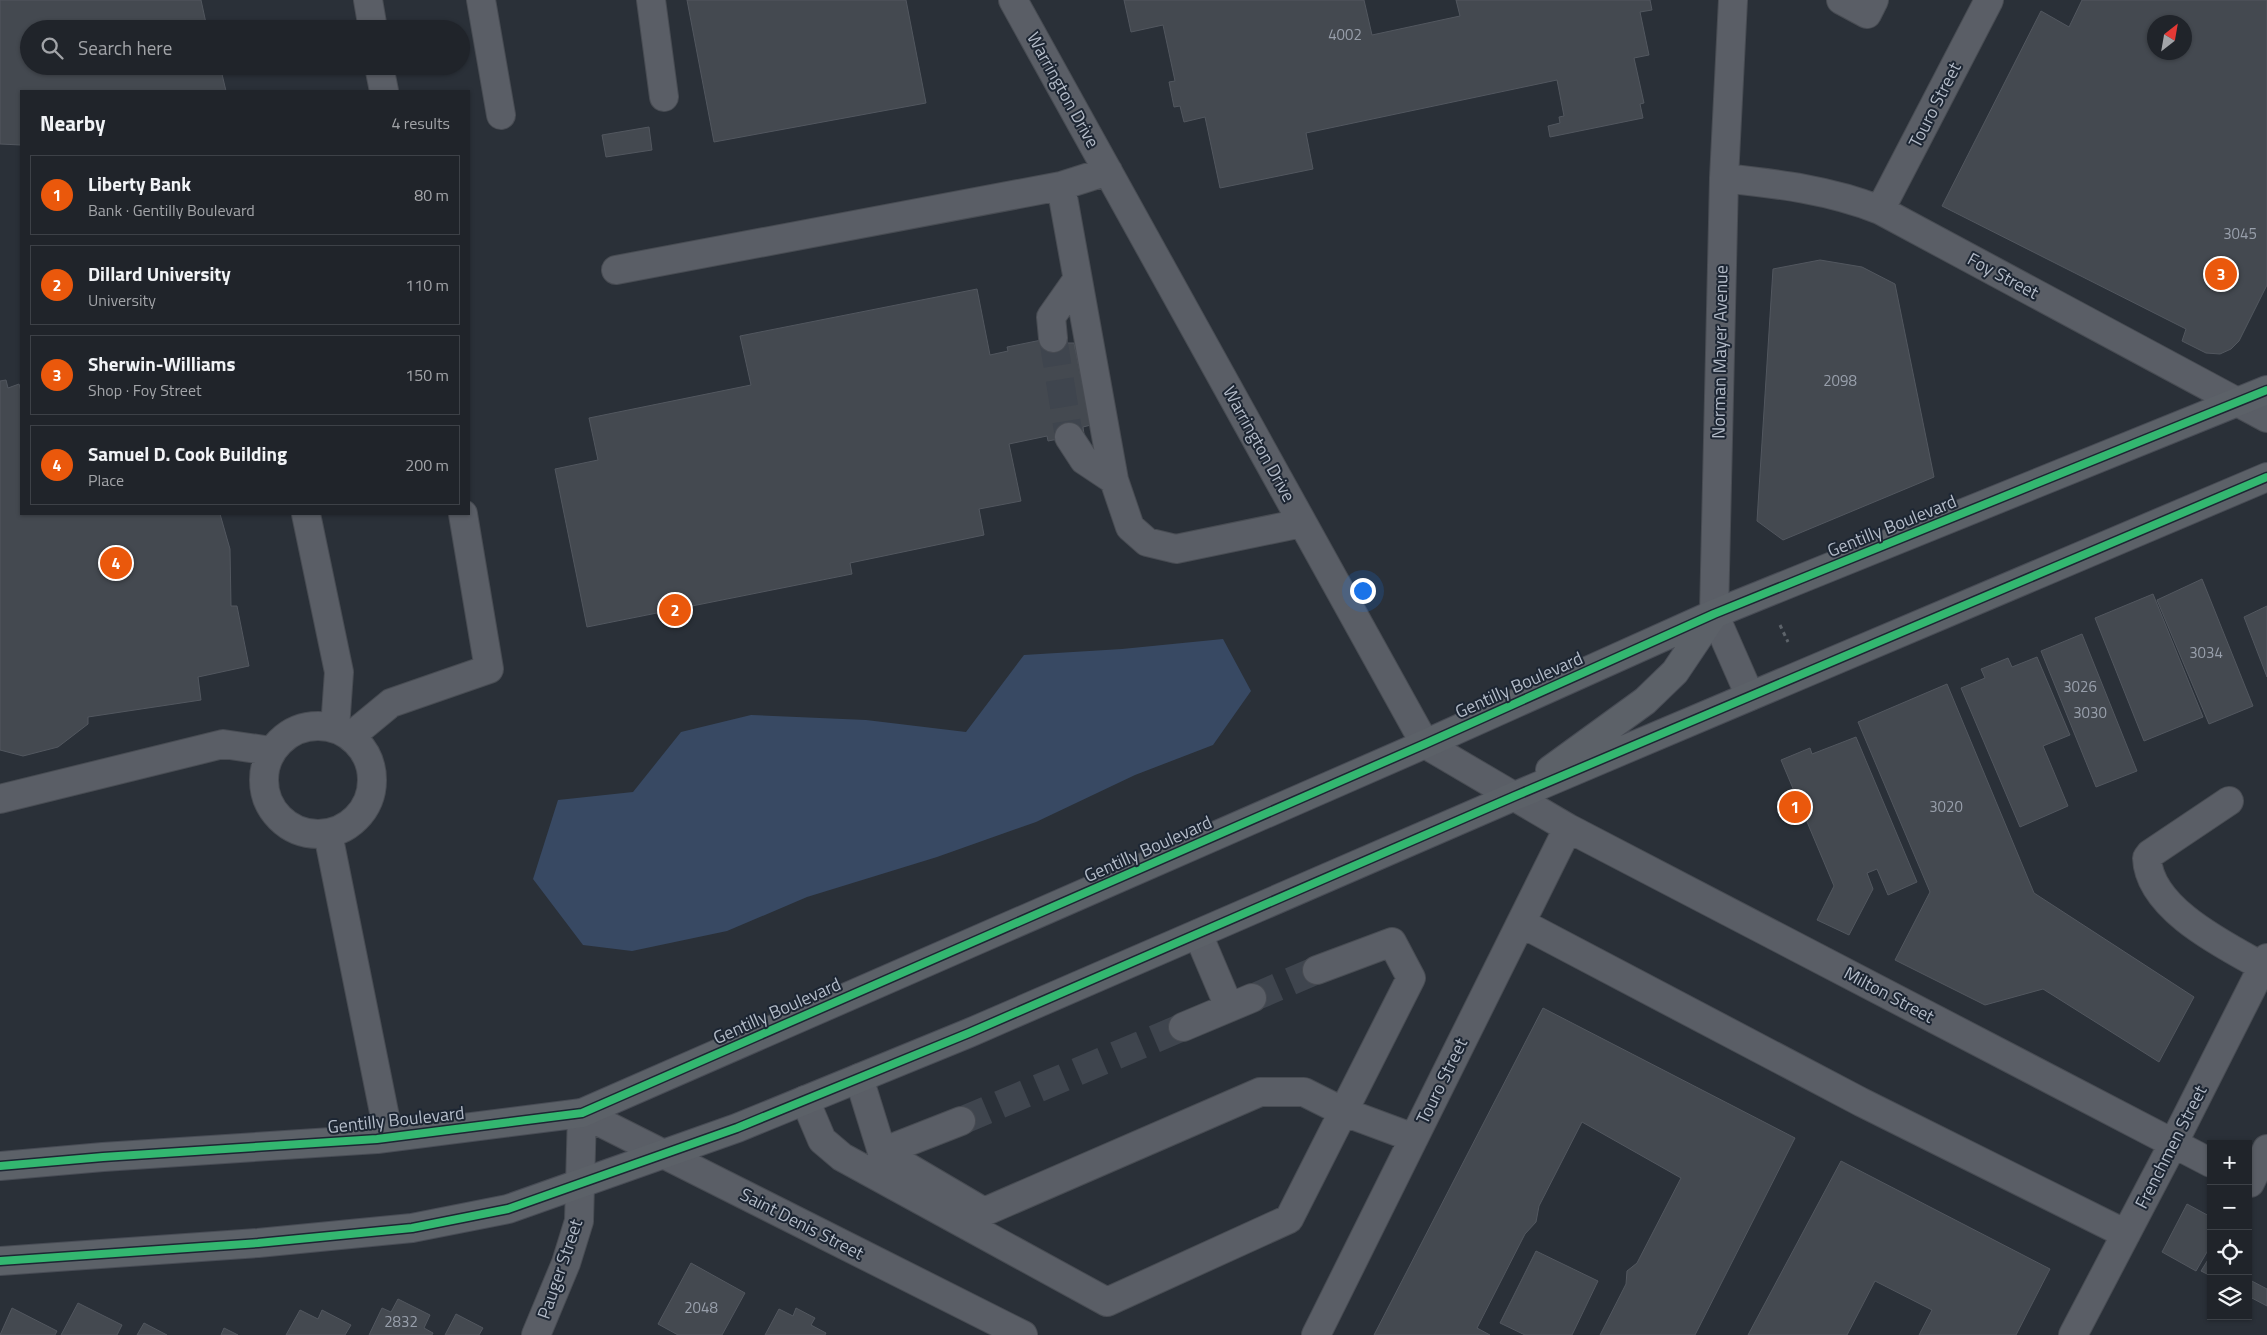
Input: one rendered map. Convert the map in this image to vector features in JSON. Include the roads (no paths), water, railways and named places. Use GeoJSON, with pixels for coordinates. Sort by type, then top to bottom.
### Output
{"type":"FeatureCollection","features":[{"type":"Feature","properties":{"kind":"main road","name":"Gentilly Boulevard"},"geometry":{"type":"LineString","coordinates":[[0,1166],[389,1137],[582,1113],[1425,744],[1714,614],[2267,390]]}},
{"type":"Feature","properties":{"kind":"main road"},"geometry":{"type":"LineString","coordinates":[[0,1261],[258,1243],[412,1228],[508,1209],[737,1128],[969,1034],[1514,796],[2267,477]]}},
{"type":"Feature","properties":{"kind":"main road"},"geometry":{"type":"LineString","coordinates":[[1514,796],[1645,701],[1675,672],[1714,614]]}},
{"type":"Feature","properties":{"kind":"street"},"geometry":{"type":"LineString","coordinates":[[368,0],[371,20]]}},
{"type":"Feature","properties":{"kind":"street"},"geometry":{"type":"LineString","coordinates":[[481,0],[501,115]]}},
{"type":"Feature","properties":{"kind":"street"},"geometry":{"type":"LineString","coordinates":[[651,0],[664,97]]}},
{"type":"Feature","properties":{"kind":"street","name":"Warrington Drive"},"geometry":{"type":"LineString","coordinates":[[1013,0],[1425,744]]}},
{"type":"Feature","properties":{"kind":"street","name":"Norman Mayer Avenue"},"geometry":{"type":"LineString","coordinates":[[1733,0],[1724,178],[1714,614],[1750,696]]}},
{"type":"Feature","properties":{"kind":"street"},"geometry":{"type":"LineString","coordinates":[[1841,0],[1867,14],[1874,0]]}},
{"type":"Feature","properties":{"kind":"street","name":"Touro Street"},"geometry":{"type":"LineString","coordinates":[[1880,210],[1989,0]]}},
{"type":"Feature","properties":{"kind":"street"},"geometry":{"type":"LineString","coordinates":[[381,75],[384,90]]}},
{"type":"Feature","properties":{"kind":"street"},"geometry":{"type":"LineString","coordinates":[[616,270],[1062,186],[1108,171]]}},
{"type":"Feature","properties":{"kind":"street","name":"Foy Street"},"geometry":{"type":"LineString","coordinates":[[1724,178],[1790,185],[1856,201],[1880,210],[2267,418]]}},
{"type":"Feature","properties":{"kind":"street"},"geometry":{"type":"LineString","coordinates":[[1062,186],[1077,280],[1114,480],[1130,527],[1147,542],[1176,549],[1302,522]]}},
{"type":"Feature","properties":{"kind":"street"},"geometry":{"type":"LineString","coordinates":[[1053,338],[1051,317],[1077,280]]}},
{"type":"Feature","properties":{"kind":"street"},"geometry":{"type":"LineString","coordinates":[[1069,437],[1084,460],[1114,480]]}},
{"type":"Feature","properties":{"kind":"street"},"geometry":{"type":"LineString","coordinates":[[306,515],[339,672],[343,732]]}},
{"type":"Feature","properties":{"kind":"street"},"geometry":{"type":"LineString","coordinates":[[343,732],[391,703],[489,669],[463,515]]}},
{"type":"Feature","properties":{"kind":"street"},"geometry":{"type":"LineString","coordinates":[[317,725],[343,732],[364,749],[371,765],[373,783],[369,801],[359,816],[345,828],[328,834],[310,834],[293,829],[279,818],[268,803],[264,786],[265,767],[271,751],[284,737],[299,728],[317,725]]}},
{"type":"Feature","properties":{"kind":"street"},"geometry":{"type":"LineString","coordinates":[[0,799],[223,744],[271,751]]}},
{"type":"Feature","properties":{"kind":"street"},"geometry":{"type":"LineString","coordinates":[[1425,744],[1568,828]]}},
{"type":"Feature","properties":{"kind":"street"},"geometry":{"type":"LineString","coordinates":[[2229,801],[2150,854],[2147,858],[2148,875],[2169,904],[2211,938],[2266,964]]}},
{"type":"Feature","properties":{"kind":"street","name":"Touro Street"},"geometry":{"type":"LineString","coordinates":[[1316,1335],[1568,828]]}},
{"type":"Feature","properties":{"kind":"street","name":"Milton Street"},"geometry":{"type":"LineString","coordinates":[[1568,828],[2207,1161]]}},
{"type":"Feature","properties":{"kind":"street"},"geometry":{"type":"LineString","coordinates":[[328,834],[389,1137]]}},
{"type":"Feature","properties":{"kind":"street"},"geometry":{"type":"LineString","coordinates":[[1521,923],[1861,1102],[2126,1234]]}},
{"type":"Feature","properties":{"kind":"street"},"geometry":{"type":"LineString","coordinates":[[1183,1027],[1241,1003],[1198,934]]}},
{"type":"Feature","properties":{"kind":"street"},"geometry":{"type":"LineString","coordinates":[[804,1100],[822,1140],[842,1157],[1107,1302],[1289,1219],[1411,978],[1392,942],[1317,970]]}},
{"type":"Feature","properties":{"kind":"street","name":"Frenchmen Street"},"geometry":{"type":"LineString","coordinates":[[2073,1335],[2266,964]]}},
{"type":"Feature","properties":{"kind":"street"},"geometry":{"type":"LineString","coordinates":[[859,1078],[882,1152],[984,1212],[1260,1092],[1304,1092],[1344,1112],[1414,1138]]}},
{"type":"Feature","properties":{"kind":"street","name":"Saint Denis Street"},"geometry":{"type":"LineString","coordinates":[[582,1113],[1023,1335]]}},
{"type":"Feature","properties":{"kind":"street","name":"Pauger Street"},"geometry":{"type":"LineString","coordinates":[[536,1335],[566,1263],[579,1221],[582,1113]]}},
{"type":"Feature","properties":{"kind":"street"},"geometry":{"type":"LineString","coordinates":[[882,1152],[961,1121]]}},
{"type":"Feature","properties":{"kind":"street"},"geometry":{"type":"LineString","coordinates":[[2255,1186],[2267,1149]]}},
{"type":"Feature","properties":{"kind":"water"},"geometry":{"type":"Polygon","coordinates":[[[1223,639],[1251,691],[1213,745],[1135,775],[1036,822],[937,857],[807,897],[727,931],[632,951],[583,945],[533,879],[558,800],[633,792],[681,732],[751,715],[866,720],[966,732],[1024,655],[1122,649],[1223,639]]]}},
{"type":"Feature","properties":{"kind":"tunnel"},"geometry":{"type":"LineString","coordinates":[[1053,338],[1069,437]]}},
{"type":"Feature","properties":{"kind":"tunnel"},"geometry":{"type":"LineString","coordinates":[[1252,998],[1317,970]]}},
{"type":"Feature","properties":{"kind":"tunnel"},"geometry":{"type":"LineString","coordinates":[[961,1121],[1183,1027]]}},
{"type":"Feature","properties":{"kind":"place","name":"Sherwin-Williams"},"geometry":{"type":"Point","coordinates":[2221,274]}},
{"type":"Feature","properties":{"kind":"place","name":"Samuel D. Cook Building"},"geometry":{"type":"Point","coordinates":[116,563]}},
{"type":"Feature","properties":{"kind":"place","name":"Dillard University"},"geometry":{"type":"Point","coordinates":[675,610]}},
{"type":"Feature","properties":{"kind":"place","name":"Liberty Bank"},"geometry":{"type":"Point","coordinates":[1795,807]}}]}
